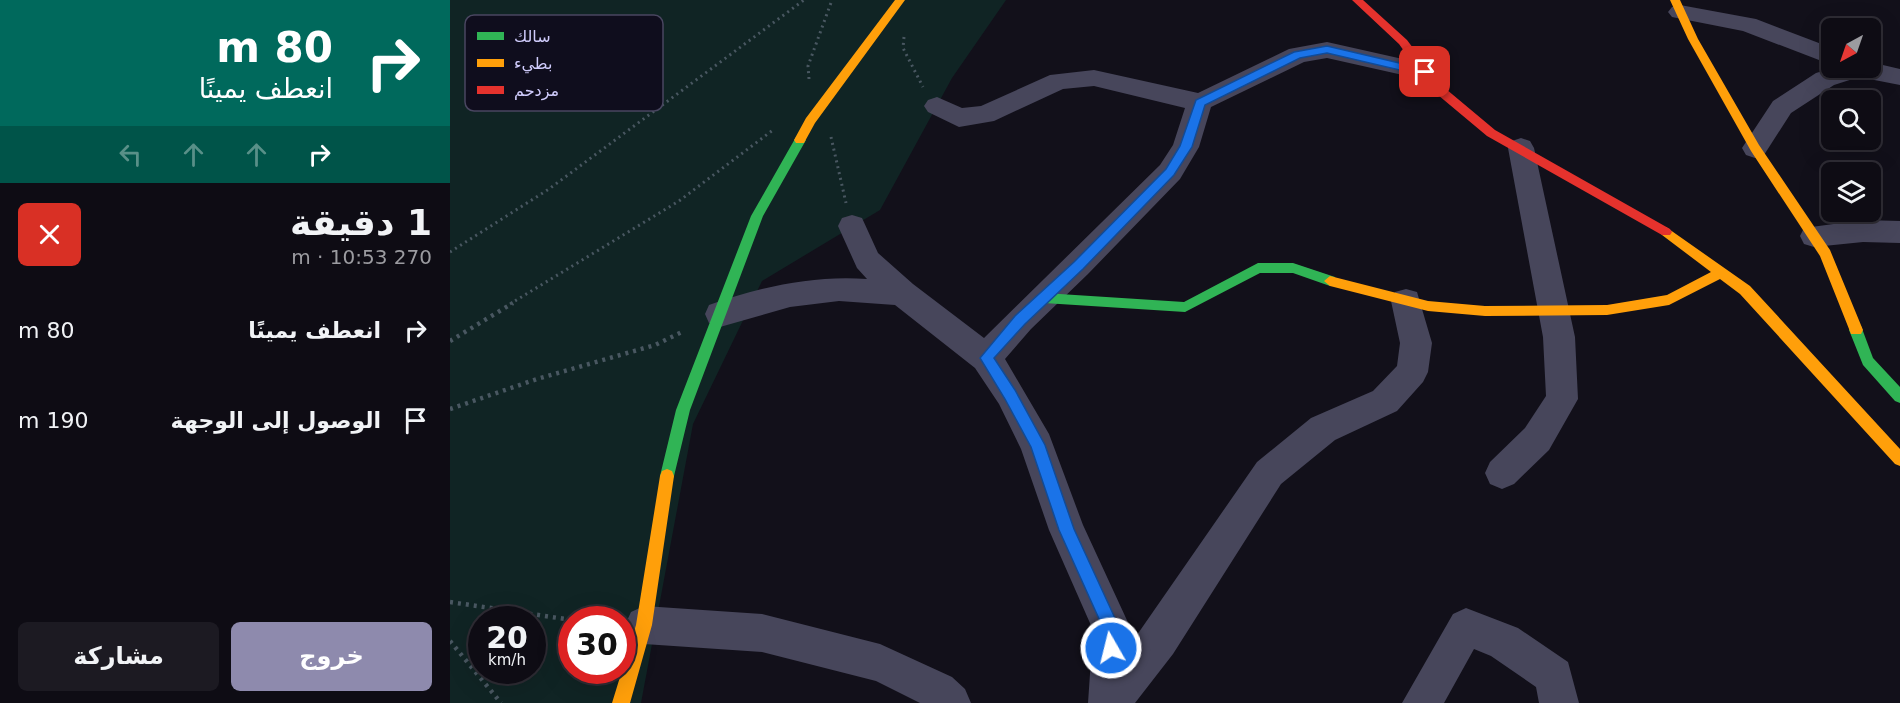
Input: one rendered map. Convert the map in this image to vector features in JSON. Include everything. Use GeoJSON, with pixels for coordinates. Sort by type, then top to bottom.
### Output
{"type":"FeatureCollection","features":[{"type":"Feature","properties":{"kind":"street"},"geometry":{"type":"LineString","coordinates":[[621,703],[644,625],[670,463],[683,410],[757,216],[810,121],[900,0]]}},
{"type":"Feature","properties":{"kind":"street"},"geometry":{"type":"LineString","coordinates":[[1357,0],[1403,42],[1436,87],[1491,133],[1659,226],[1745,290],[1900,459]]}},
{"type":"Feature","properties":{"kind":"street"},"geometry":{"type":"LineString","coordinates":[[1678,6],[1748,24],[1821,53]]}},
{"type":"Feature","properties":{"kind":"street"},"geometry":{"type":"LineString","coordinates":[[1678,6],[1755,148],[1826,254],[1868,361],[1900,397]]}},
{"type":"Feature","properties":{"kind":"street"},"geometry":{"type":"LineString","coordinates":[[937,106],[959,118],[986,116],[1059,81],[1094,78],[1200,102],[1298,55],[1327,50],[1425,72]]}},
{"type":"Feature","properties":{"kind":"street"},"geometry":{"type":"LineString","coordinates":[[1881,73],[1900,77]]}},
{"type":"Feature","properties":{"kind":"street"},"geometry":{"type":"LineString","coordinates":[[1755,148],[1782,107],[1828,78]]}},
{"type":"Feature","properties":{"kind":"street"},"geometry":{"type":"LineString","coordinates":[[986,358],[1170,172],[1186,147],[1200,102]]}},
{"type":"Feature","properties":{"kind":"street"},"geometry":{"type":"LineString","coordinates":[[1502,473],[1538,439],[1562,399],[1559,337],[1521,148]]}},
{"type":"Feature","properties":{"kind":"street"},"geometry":{"type":"LineString","coordinates":[[852,226],[867,260],[902,293],[986,358],[1010,394],[1037,445],[1067,530],[1112,629],[1109,703]]}},
{"type":"Feature","properties":{"kind":"street"},"geometry":{"type":"LineString","coordinates":[[1814,236],[1863,231],[1900,232]]}},
{"type":"Feature","properties":{"kind":"street"},"geometry":{"type":"LineString","coordinates":[[1044,298],[1185,307],[1258,268],[1293,268],[1346,287],[1406,301],[1485,311],[1607,310],[1669,300],[1722,272]]}},
{"type":"Feature","properties":{"kind":"street"},"geometry":{"type":"LineString","coordinates":[[720,314],[790,295],[839,290],[902,293]]}},
{"type":"Feature","properties":{"kind":"street"},"geometry":{"type":"LineString","coordinates":[[1109,703],[1159,640],[1204,567],[1269,473],[1323,429],[1385,401],[1412,372],[1416,343],[1406,301]]}},
{"type":"Feature","properties":{"kind":"street"},"geometry":{"type":"LineString","coordinates":[[644,625],[762,633],[880,663],[938,692],[951,703]]}},
{"type":"Feature","properties":{"kind":"street"},"geometry":{"type":"LineString","coordinates":[[1422,703],[1467,627],[1504,642],[1554,676],[1559,703]]}},
{"type":"Feature","properties":{"kind":"path"},"geometry":{"type":"LineString","coordinates":[[663,103],[804,0]]}},
{"type":"Feature","properties":{"kind":"path"},"geometry":{"type":"LineString","coordinates":[[832,0],[808,66],[809,86],[824,103],[838,174],[852,226]]}},
{"type":"Feature","properties":{"kind":"path"},"geometry":{"type":"LineString","coordinates":[[904,36],[903,48],[918,80],[937,106]]}},
{"type":"Feature","properties":{"kind":"path"},"geometry":{"type":"LineString","coordinates":[[450,342],[679,201],[762,136],[824,103]]}},
{"type":"Feature","properties":{"kind":"path"},"geometry":{"type":"LineString","coordinates":[[450,252],[549,189],[652,111]]}},
{"type":"Feature","properties":{"kind":"path"},"geometry":{"type":"LineString","coordinates":[[450,409],[537,379],[655,345],[720,314]]}},
{"type":"Feature","properties":{"kind":"path"},"geometry":{"type":"LineString","coordinates":[[450,602],[558,618]]}},
{"type":"Feature","properties":{"kind":"path"},"geometry":{"type":"LineString","coordinates":[[450,641],[501,703]]}},
{"type":"Feature","properties":{"kind":"green space"},"geometry":{"type":"Polygon","coordinates":[[[450,0],[1006,0],[952,78],[880,210],[762,281],[693,424],[641,703],[450,703],[450,0]]]}},
{"type":"Feature","properties":{"kind":"traffic: fast"},"geometry":{"type":"LineString","coordinates":[[667,476],[683,410],[757,216],[800,140]]}},
{"type":"Feature","properties":{"kind":"traffic: fast"},"geometry":{"type":"LineString","coordinates":[[1044,298],[1185,307],[1258,268],[1293,268],[1330,281]]}},
{"type":"Feature","properties":{"kind":"traffic: fast"},"geometry":{"type":"LineString","coordinates":[[1856,330],[1868,361],[1900,397]]}},
{"type":"Feature","properties":{"kind":"traffic: slow"},"geometry":{"type":"LineString","coordinates":[[800,140],[810,121],[900,0]]}},
{"type":"Feature","properties":{"kind":"traffic: slow"},"geometry":{"type":"LineString","coordinates":[[1675,0],[1693,39],[1755,148],[1826,254],[1856,330]]}},
{"type":"Feature","properties":{"kind":"traffic: slow"},"geometry":{"type":"LineString","coordinates":[[1666,232],[1745,290],[1900,459]]}},
{"type":"Feature","properties":{"kind":"traffic: slow"},"geometry":{"type":"LineString","coordinates":[[1330,281],[1428,306],[1485,311],[1607,310],[1669,300],[1722,272]]}},
{"type":"Feature","properties":{"kind":"traffic: slow"},"geometry":{"type":"LineString","coordinates":[[621,703],[644,625],[667,476]]}},
{"type":"Feature","properties":{"kind":"traffic: jam"},"geometry":{"type":"LineString","coordinates":[[1357,0],[1403,42],[1436,87],[1491,133],[1666,232]]}},
{"type":"Feature","properties":{"kind":"route"},"geometry":{"type":"LineString","coordinates":[[1111,648],[1112,629],[1067,530],[1037,445],[1010,394],[986,358],[1020,320],[1078,266],[1170,172],[1186,147],[1200,102],[1298,55],[1327,50],[1425,72]]}}]}
